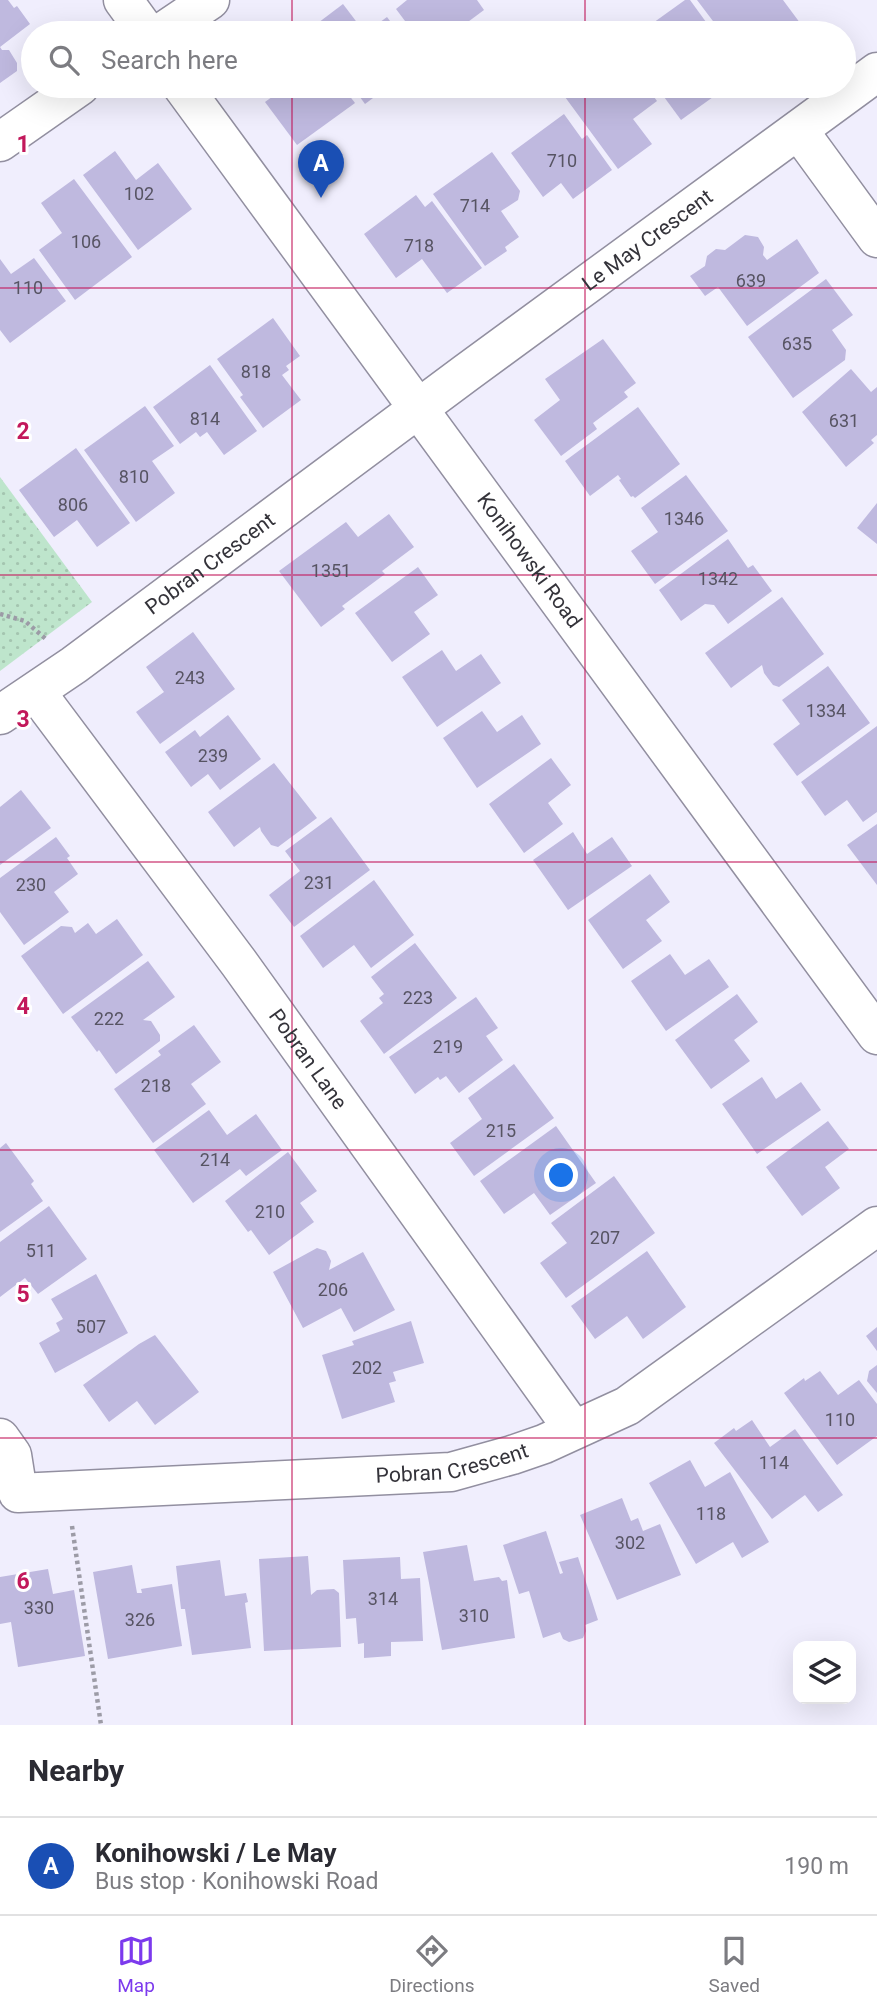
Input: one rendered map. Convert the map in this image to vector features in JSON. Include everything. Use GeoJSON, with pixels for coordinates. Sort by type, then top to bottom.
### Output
{"type":"FeatureCollection","features":[{"type":"Feature","properties":{"kind":"street"},"geometry":{"type":"LineString","coordinates":[[123,0],[138,21]]}},
{"type":"Feature","properties":{"kind":"street"},"geometry":{"type":"LineString","coordinates":[[179,21],[210,0]]}},
{"type":"Feature","properties":{"kind":"street","name":"Le May Crescent"},"geometry":{"type":"LineString","coordinates":[[856,88],[877,72]]}},
{"type":"Feature","properties":{"kind":"street"},"geometry":{"type":"LineString","coordinates":[[0,142],[63,98]]}},
{"type":"Feature","properties":{"kind":"street","name":"Konihowski Road"},"geometry":{"type":"LineString","coordinates":[[191,98],[877,1035]]}},
{"type":"Feature","properties":{"kind":"street","name":"Le May Crescent"},"geometry":{"type":"LineString","coordinates":[[418,409],[843,98]]}},
{"type":"Feature","properties":{"kind":"street"},"geometry":{"type":"LineString","coordinates":[[799,131],[877,238]]}},
{"type":"Feature","properties":{"kind":"street","name":"Pobran Crescent"},"geometry":{"type":"LineString","coordinates":[[0,715],[74,665],[418,409]]}},
{"type":"Feature","properties":{"kind":"street","name":"Pobran Lane"},"geometry":{"type":"LineString","coordinates":[[36,692],[239,963],[573,1430]]}},
{"type":"Feature","properties":{"kind":"street","name":"Pobran Crescent"},"geometry":{"type":"LineString","coordinates":[[0,1438],[12,1455],[9,1494],[451,1472],[544,1444],[628,1406],[877,1226]]}},
{"type":"Feature","properties":{"kind":"path"},"geometry":{"type":"LineString","coordinates":[[0,614],[25,621],[74,665]]}},
{"type":"Feature","properties":{"kind":"path"},"geometry":{"type":"LineString","coordinates":[[66,1491],[101,1725]]}},
{"type":"Feature","properties":{"kind":"green space"},"geometry":{"type":"Polygon","coordinates":[[[0,477],[92,602],[0,671],[0,477]]]}},
{"type":"Feature","properties":{"kind":"building"},"geometry":{"type":"Polygon","coordinates":[[[0,0],[8,0],[14,8],[17,6],[28,21],[21,21],[21,31],[0,47],[0,0]]]}},
{"type":"Feature","properties":{"kind":"building"},"geometry":{"type":"Polygon","coordinates":[[[407,0],[477,0],[484,10],[469,21],[405,21],[396,9],[407,0]]]}},
{"type":"Feature","properties":{"kind":"building"},"geometry":{"type":"Polygon","coordinates":[[[685,0],[690,0],[705,21],[656,21],[685,0]]]}},
{"type":"Feature","properties":{"kind":"building"},"geometry":{"type":"Polygon","coordinates":[[[697,0],[783,0],[799,21],[713,21],[697,0]]]}},
{"type":"Feature","properties":{"kind":"building"},"geometry":{"type":"Polygon","coordinates":[[[343,4],[356,21],[321,21],[343,4]]]}},
{"type":"Feature","properties":{"kind":"building"},"geometry":{"type":"Polygon","coordinates":[[[0,47],[2,50],[9,50],[17,63],[17,71],[0,83],[0,47]]]}},
{"type":"Feature","properties":{"kind":"building"},"geometry":{"type":"Polygon","coordinates":[[[270,98],[351,98],[355,103],[297,145],[265,102],[270,98]]]}},
{"type":"Feature","properties":{"kind":"building"},"geometry":{"type":"Polygon","coordinates":[[[361,98],[373,98],[365,104],[361,98]]]}},
{"type":"Feature","properties":{"kind":"building"},"geometry":{"type":"Polygon","coordinates":[[[566,98],[655,98],[657,101],[633,119],[652,144],[618,169],[566,98]]]}},
{"type":"Feature","properties":{"kind":"building"},"geometry":{"type":"Polygon","coordinates":[[[665,98],[712,98],[681,120],[665,98]]]}},
{"type":"Feature","properties":{"kind":"building"},"geometry":{"type":"Polygon","coordinates":[[[564,114],[582,139],[587,135],[612,170],[573,199],[561,183],[543,197],[511,153],[564,114]]]}},
{"type":"Feature","properties":{"kind":"building"},"geometry":{"type":"Polygon","coordinates":[[[115,151],[136,180],[158,163],[192,209],[138,250],[83,175],[115,151]]]}},
{"type":"Feature","properties":{"kind":"building"},"geometry":{"type":"Polygon","coordinates":[[[492,152],[520,191],[518,200],[501,211],[519,237],[505,247],[507,251],[485,266],[433,194],[492,152]]]}},
{"type":"Feature","properties":{"kind":"building"},"geometry":{"type":"Polygon","coordinates":[[[74,179],[132,257],[75,300],[39,250],[62,233],[41,203],[74,179]]]}},
{"type":"Feature","properties":{"kind":"building"},"geometry":{"type":"Polygon","coordinates":[[[416,195],[425,207],[432,201],[482,268],[447,293],[422,259],[396,278],[364,234],[416,195]]]}},
{"type":"Feature","properties":{"kind":"building"},"geometry":{"type":"Polygon","coordinates":[[[745,235],[758,237],[767,260],[797,239],[819,273],[747,326],[718,287],[705,296],[690,276],[705,266],[707,256],[716,249],[725,250],[745,235]]]}},
{"type":"Feature","properties":{"kind":"building"},"geometry":{"type":"Polygon","coordinates":[[[34,258],[66,301],[10,343],[0,330],[0,259],[11,274],[34,258]]]}},
{"type":"Feature","properties":{"kind":"building"},"geometry":{"type":"Polygon","coordinates":[[[826,279],[853,315],[832,330],[846,350],[845,360],[793,398],[748,337],[826,279]]]}},
{"type":"Feature","properties":{"kind":"building"},"geometry":{"type":"Polygon","coordinates":[[[273,318],[300,356],[286,366],[289,370],[282,375],[301,400],[263,428],[217,359],[273,318]]]}},
{"type":"Feature","properties":{"kind":"building"},"geometry":{"type":"Polygon","coordinates":[[[603,339],[636,383],[624,392],[628,397],[593,423],[597,429],[561,456],[534,420],[560,400],[545,379],[603,339]]]}},
{"type":"Feature","properties":{"kind":"building"},"geometry":{"type":"Polygon","coordinates":[[[210,365],[257,431],[224,455],[207,432],[200,437],[196,432],[180,444],[153,407],[210,365]]]}},
{"type":"Feature","properties":{"kind":"building"},"geometry":{"type":"Polygon","coordinates":[[[851,369],[871,392],[877,387],[877,435],[871,440],[874,443],[846,467],[802,412],[851,369]]]}},
{"type":"Feature","properties":{"kind":"building"},"geometry":{"type":"Polygon","coordinates":[[[145,406],[174,446],[152,461],[175,493],[136,522],[84,450],[145,406]]]}},
{"type":"Feature","properties":{"kind":"building"},"geometry":{"type":"Polygon","coordinates":[[[638,407],[680,464],[635,498],[631,497],[618,475],[590,496],[565,461],[638,407]]]}},
{"type":"Feature","properties":{"kind":"building"},"geometry":{"type":"Polygon","coordinates":[[[76,448],[130,523],[97,547],[77,520],[54,537],[19,490],[76,448]]]}},
{"type":"Feature","properties":{"kind":"building"},"geometry":{"type":"Polygon","coordinates":[[[686,475],[728,531],[655,584],[631,551],[658,532],[641,508],[686,475]]]}},
{"type":"Feature","properties":{"kind":"building"},"geometry":{"type":"Polygon","coordinates":[[[877,503],[877,544],[857,528],[877,503]]]}},
{"type":"Feature","properties":{"kind":"building"},"geometry":{"type":"Polygon","coordinates":[[[389,514],[414,547],[382,571],[385,574],[342,606],[345,609],[321,627],[279,571],[346,522],[358,537],[389,514]]]}},
{"type":"Feature","properties":{"kind":"building"},"geometry":{"type":"Polygon","coordinates":[[[728,539],[748,568],[753,565],[772,591],[728,624],[714,605],[705,604],[681,621],[659,590],[728,539]]]}},
{"type":"Feature","properties":{"kind":"building"},"geometry":{"type":"Polygon","coordinates":[[[418,567],[438,595],[414,612],[430,634],[392,662],[355,613],[418,567]]]}},
{"type":"Feature","properties":{"kind":"building"},"geometry":{"type":"Polygon","coordinates":[[[782,597],[824,654],[779,687],[773,685],[764,673],[762,665],[731,688],[705,653],[782,597]]]}},
{"type":"Feature","properties":{"kind":"building"},"geometry":{"type":"Polygon","coordinates":[[[193,632],[235,689],[160,744],[136,712],[164,692],[146,667],[193,632]]]}},
{"type":"Feature","properties":{"kind":"building"},"geometry":{"type":"Polygon","coordinates":[[[442,650],[456,671],[481,654],[501,683],[437,727],[402,677],[442,650]]]}},
{"type":"Feature","properties":{"kind":"building"},"geometry":{"type":"Polygon","coordinates":[[[828,666],[870,723],[797,776],[773,744],[800,724],[782,700],[828,666]]]}},
{"type":"Feature","properties":{"kind":"building"},"geometry":{"type":"Polygon","coordinates":[[[482,711],[497,732],[522,715],[541,744],[477,788],[443,738],[482,711]]]}},
{"type":"Feature","properties":{"kind":"building"},"geometry":{"type":"Polygon","coordinates":[[[228,715],[261,759],[220,790],[208,774],[191,787],[165,752],[195,730],[200,737],[228,715]]]}},
{"type":"Feature","properties":{"kind":"building"},"geometry":{"type":"Polygon","coordinates":[[[877,726],[877,812],[863,822],[847,800],[825,816],[801,782],[877,726]]]}},
{"type":"Feature","properties":{"kind":"building"},"geometry":{"type":"Polygon","coordinates":[[[551,758],[571,785],[548,803],[563,824],[524,853],[489,804],[551,758]]]}},
{"type":"Feature","properties":{"kind":"building"},"geometry":{"type":"Polygon","coordinates":[[[274,763],[317,818],[278,847],[271,845],[260,827],[234,847],[208,812],[274,763]]]}},
{"type":"Feature","properties":{"kind":"building"},"geometry":{"type":"Polygon","coordinates":[[[21,790],[51,828],[0,865],[0,807],[21,790]]]}},
{"type":"Feature","properties":{"kind":"building"},"geometry":{"type":"Polygon","coordinates":[[[331,817],[370,870],[294,927],[269,895],[300,871],[285,851],[331,817]]]}},
{"type":"Feature","properties":{"kind":"building"},"geometry":{"type":"Polygon","coordinates":[[[877,824],[877,885],[847,845],[877,824]]]}},
{"type":"Feature","properties":{"kind":"building"},"geometry":{"type":"Polygon","coordinates":[[[573,832],[587,854],[612,837],[632,866],[568,910],[533,860],[573,832]]]}},
{"type":"Feature","properties":{"kind":"building"},"geometry":{"type":"Polygon","coordinates":[[[56,837],[70,856],[67,858],[78,874],[54,892],[69,912],[24,945],[0,912],[0,878],[56,837]]]}},
{"type":"Feature","properties":{"kind":"building"},"geometry":{"type":"Polygon","coordinates":[[[650,874],[670,902],[646,920],[662,941],[623,969],[588,920],[650,874]]]}},
{"type":"Feature","properties":{"kind":"building"},"geometry":{"type":"Polygon","coordinates":[[[374,880],[414,935],[371,968],[354,945],[323,968],[300,936],[374,880]]]}},
{"type":"Feature","properties":{"kind":"building"},"geometry":{"type":"Polygon","coordinates":[[[117,919],[143,955],[63,1014],[21,956],[61,926],[72,927],[75,933],[88,923],[96,934],[117,919]]]}},
{"type":"Feature","properties":{"kind":"building"},"geometry":{"type":"Polygon","coordinates":[[[415,943],[457,998],[384,1054],[360,1021],[383,1003],[379,998],[384,994],[371,977],[415,943]]]}},
{"type":"Feature","properties":{"kind":"building"},"geometry":{"type":"Polygon","coordinates":[[[670,954],[685,975],[709,959],[729,987],[666,1031],[631,981],[670,954]]]}},
{"type":"Feature","properties":{"kind":"building"},"geometry":{"type":"Polygon","coordinates":[[[148,961],[175,997],[143,1020],[151,1021],[160,1035],[160,1041],[116,1074],[71,1017],[148,961]]]}},
{"type":"Feature","properties":{"kind":"building"},"geometry":{"type":"Polygon","coordinates":[[[737,994],[758,1022],[734,1040],[750,1061],[711,1089],[675,1040],[737,994]]]}},
{"type":"Feature","properties":{"kind":"building"},"geometry":{"type":"Polygon","coordinates":[[[476,997],[498,1028],[486,1036],[503,1060],[459,1093],[446,1076],[440,1080],[438,1077],[415,1094],[389,1057],[476,997]]]}},
{"type":"Feature","properties":{"kind":"building"},"geometry":{"type":"Polygon","coordinates":[[[194,1025],[221,1062],[191,1084],[206,1104],[153,1143],[114,1089],[161,1055],[158,1051],[194,1025]]]}},
{"type":"Feature","properties":{"kind":"building"},"geometry":{"type":"Polygon","coordinates":[[[514,1064],[554,1118],[474,1176],[450,1143],[482,1119],[468,1098],[514,1064]]]}},
{"type":"Feature","properties":{"kind":"building"},"geometry":{"type":"Polygon","coordinates":[[[762,1077],[776,1099],[801,1082],[821,1110],[757,1154],[722,1104],[762,1077]]]}},
{"type":"Feature","properties":{"kind":"building"},"geometry":{"type":"Polygon","coordinates":[[[209,1110],[227,1135],[256,1114],[282,1150],[246,1176],[240,1169],[193,1203],[154,1150],[209,1110]]]}},
{"type":"Feature","properties":{"kind":"building"},"geometry":{"type":"Polygon","coordinates":[[[828,1121],[849,1149],[825,1167],[840,1188],[802,1216],[766,1167],[828,1121]]]}},
{"type":"Feature","properties":{"kind":"building"},"geometry":{"type":"Polygon","coordinates":[[[556,1126],[596,1183],[550,1215],[534,1193],[504,1214],[480,1181],[556,1126]]]}},
{"type":"Feature","properties":{"kind":"building"},"geometry":{"type":"Polygon","coordinates":[[[6,1143],[34,1181],[31,1184],[43,1201],[0,1232],[0,1148],[6,1143]]]}},
{"type":"Feature","properties":{"kind":"building"},"geometry":{"type":"Polygon","coordinates":[[[288,1152],[317,1191],[300,1203],[314,1222],[269,1255],[225,1201],[288,1152]]]}},
{"type":"Feature","properties":{"kind":"building"},"geometry":{"type":"Polygon","coordinates":[[[614,1176],[655,1233],[566,1298],[540,1263],[567,1243],[551,1223],[614,1176]]]}},
{"type":"Feature","properties":{"kind":"building"},"geometry":{"type":"Polygon","coordinates":[[[49,1206],[87,1259],[38,1294],[25,1278],[0,1297],[0,1242],[49,1206]]]}},
{"type":"Feature","properties":{"kind":"building"},"geometry":{"type":"Polygon","coordinates":[[[317,1248],[326,1251],[331,1261],[329,1270],[363,1252],[395,1310],[354,1332],[341,1308],[303,1328],[273,1272],[317,1248]]]}},
{"type":"Feature","properties":{"kind":"building"},"geometry":{"type":"Polygon","coordinates":[[[647,1251],[686,1307],[643,1339],[627,1316],[595,1339],[571,1306],[647,1251]]]}},
{"type":"Feature","properties":{"kind":"building"},"geometry":{"type":"Polygon","coordinates":[[[96,1274],[128,1333],[55,1373],[39,1343],[60,1331],[56,1323],[63,1319],[51,1299],[96,1274]]]}},
{"type":"Feature","properties":{"kind":"building"},"geometry":{"type":"Polygon","coordinates":[[[411,1321],[424,1363],[393,1372],[396,1381],[389,1383],[395,1402],[342,1419],[322,1355],[354,1345],[352,1341],[411,1321]]]}},
{"type":"Feature","properties":{"kind":"building"},"geometry":{"type":"Polygon","coordinates":[[[877,1327],[877,1351],[866,1336],[877,1327]]]}},
{"type":"Feature","properties":{"kind":"building"},"geometry":{"type":"Polygon","coordinates":[[[155,1335],[199,1392],[155,1425],[137,1401],[109,1422],[83,1385],[155,1335]]]}},
{"type":"Feature","properties":{"kind":"building"},"geometry":{"type":"Polygon","coordinates":[[[877,1365],[877,1393],[867,1381],[869,1371],[877,1365]]]}},
{"type":"Feature","properties":{"kind":"building"},"geometry":{"type":"Polygon","coordinates":[[[820,1371],[838,1395],[859,1380],[877,1404],[877,1436],[837,1465],[784,1393],[804,1378],[805,1381],[820,1371]]]}},
{"type":"Feature","properties":{"kind":"building"},"geometry":{"type":"Polygon","coordinates":[[[752,1420],[770,1447],[795,1429],[843,1495],[818,1512],[805,1495],[772,1519],[714,1443],[734,1428],[736,1431],[752,1420]]]}},
{"type":"Feature","properties":{"kind":"building"},"geometry":{"type":"Polygon","coordinates":[[[690,1460],[705,1487],[730,1472],[769,1542],[742,1558],[733,1542],[696,1564],[649,1483],[690,1460]]]}},
{"type":"Feature","properties":{"kind":"building"},"geometry":{"type":"Polygon","coordinates":[[[622,1498],[631,1521],[638,1518],[643,1531],[660,1524],[681,1575],[617,1600],[580,1515],[622,1498]]]}},
{"type":"Feature","properties":{"kind":"building"},"geometry":{"type":"Polygon","coordinates":[[[546,1531],[560,1574],[563,1573],[559,1562],[578,1557],[598,1620],[585,1625],[583,1638],[569,1642],[563,1639],[560,1632],[543,1638],[529,1591],[519,1594],[503,1545],[546,1531]]]}},
{"type":"Feature","properties":{"kind":"building"},"geometry":{"type":"Polygon","coordinates":[[[467,1545],[474,1581],[499,1577],[502,1581],[507,1580],[515,1638],[442,1650],[423,1552],[467,1545]]]}},
{"type":"Feature","properties":{"kind":"building"},"geometry":{"type":"Polygon","coordinates":[[[308,1556],[311,1595],[317,1590],[334,1589],[339,1593],[341,1647],[264,1651],[259,1559],[308,1556]]]}},
{"type":"Feature","properties":{"kind":"building"},"geometry":{"type":"Polygon","coordinates":[[[400,1557],[401,1579],[420,1578],[423,1641],[391,1642],[391,1656],[364,1658],[364,1643],[358,1644],[356,1618],[346,1619],[343,1560],[400,1557]]]}},
{"type":"Feature","properties":{"kind":"building"},"geometry":{"type":"Polygon","coordinates":[[[220,1560],[225,1596],[246,1593],[251,1648],[192,1655],[185,1609],[181,1609],[176,1566],[220,1560]]]}},
{"type":"Feature","properties":{"kind":"building"},"geometry":{"type":"Polygon","coordinates":[[[132,1565],[137,1593],[142,1593],[141,1589],[172,1584],[182,1646],[108,1659],[93,1572],[132,1565]]]}},
{"type":"Feature","properties":{"kind":"building"},"geometry":{"type":"Polygon","coordinates":[[[48,1569],[53,1594],[74,1590],[85,1656],[18,1667],[11,1622],[0,1624],[0,1577],[48,1569]]]}},
{"type":"Feature","properties":{"kind":"place","name":"Konihowski / Le May"},"geometry":{"type":"Point","coordinates":[321,198]}}]}
